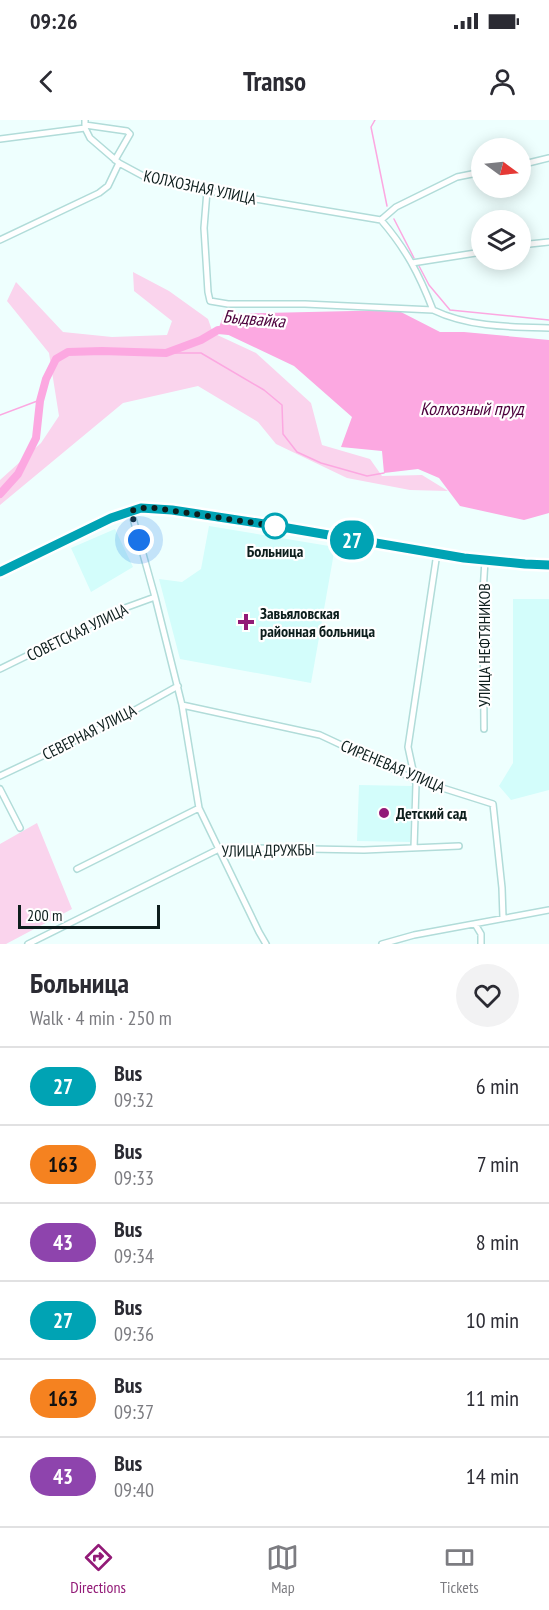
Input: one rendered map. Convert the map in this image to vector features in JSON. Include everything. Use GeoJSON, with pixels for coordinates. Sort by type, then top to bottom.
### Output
{"type":"FeatureCollection","features":[{"type":"Feature","properties":{"kind":"main road"},"geometry":{"type":"LineString","coordinates":[[0,572],[111,518],[141,508],[172,510],[485,560],[549,565]]}},
{"type":"Feature","properties":{"kind":"street"},"geometry":{"type":"LineString","coordinates":[[0,139],[85,125],[127,130],[130,134],[108,186],[99,193],[0,240]]}},
{"type":"Feature","properties":{"kind":"street","name":"КОЛХОЗНАЯ УЛИЦА"},"geometry":{"type":"LineString","coordinates":[[85,125],[90,138],[117,162],[145,177],[207,191],[381,220]]}},
{"type":"Feature","properties":{"kind":"street"},"geometry":{"type":"LineString","coordinates":[[531,162],[549,158]]}},
{"type":"Feature","properties":{"kind":"street"},"geometry":{"type":"LineString","coordinates":[[433,310],[423,282],[392,232],[381,220],[396,207],[458,177],[471,174]]}},
{"type":"Feature","properties":{"kind":"street"},"geometry":{"type":"LineString","coordinates":[[207,191],[204,228],[210,300],[228,304],[305,304],[433,310],[447,317],[485,324],[549,328]]}},
{"type":"Feature","properties":{"kind":"street"},"geometry":{"type":"LineString","coordinates":[[531,244],[549,242]]}},
{"type":"Feature","properties":{"kind":"street"},"geometry":{"type":"LineString","coordinates":[[412,263],[471,254]]}},
{"type":"Feature","properties":{"kind":"street"},"geometry":{"type":"LineString","coordinates":[[131,511],[178,686],[199,808],[265,942],[256,944]]}},
{"type":"Feature","properties":{"kind":"street"},"geometry":{"type":"LineString","coordinates":[[414,848],[416,784],[408,747],[437,553]]}},
{"type":"Feature","properties":{"kind":"street","name":"УЛИЦА НЕФТЯНИКОВ"},"geometry":{"type":"LineString","coordinates":[[484,729],[483,593],[485,560]]}},
{"type":"Feature","properties":{"kind":"street","name":"СОВЕТСКАЯ УЛИЦА"},"geometry":{"type":"LineString","coordinates":[[0,669],[122,609],[155,597]]}},
{"type":"Feature","properties":{"kind":"street","name":"СЕВЕРНАЯ УЛИЦА"},"geometry":{"type":"LineString","coordinates":[[0,776],[110,724],[178,686]]}},
{"type":"Feature","properties":{"kind":"street","name":"СИРЕНЕВАЯ УЛИЦА"},"geometry":{"type":"LineString","coordinates":[[182,705],[320,735],[414,779],[493,804],[503,918]]}},
{"type":"Feature","properties":{"kind":"street"},"geometry":{"type":"LineString","coordinates":[[0,789],[20,828]]}},
{"type":"Feature","properties":{"kind":"street"},"geometry":{"type":"LineString","coordinates":[[77,869],[199,808]]}},
{"type":"Feature","properties":{"kind":"street","name":"УЛИЦА ДРУЖБЫ"},"geometry":{"type":"LineString","coordinates":[[28,944],[219,849],[364,850],[459,846]]}},
{"type":"Feature","properties":{"kind":"street"},"geometry":{"type":"LineString","coordinates":[[382,944],[414,935],[549,910]]}},
{"type":"Feature","properties":{"kind":"street"},"geometry":{"type":"LineString","coordinates":[[475,924],[481,934],[481,944]]}},
{"type":"Feature","properties":{"kind":"shaded area"},"geometry":{"type":"Polygon","coordinates":[[[133,272],[169,291],[208,319],[213,333],[256,353],[311,403],[322,445],[370,459],[382,476],[422,475],[448,491],[410,490],[347,478],[276,444],[258,422],[198,386],[123,403],[0,505],[0,480],[41,443],[59,416],[49,353],[7,301],[16,282],[63,332],[112,337],[167,335],[172,321],[134,291],[133,272]]]}},
{"type":"Feature","properties":{"kind":"shaded area","name":"Завьяловская районная больница"},"geometry":{"type":"Polygon","coordinates":[[[209,526],[335,547],[311,683],[180,659],[159,579],[182,582],[201,569],[209,526]]]}},
{"type":"Feature","properties":{"kind":"shaded area"},"geometry":{"type":"Polygon","coordinates":[[[115,529],[133,567],[91,592],[71,548],[115,529]]]}},
{"type":"Feature","properties":{"kind":"shaded area"},"geometry":{"type":"Polygon","coordinates":[[[513,599],[549,599],[549,790],[511,800],[499,786],[513,763],[513,599]]]}},
{"type":"Feature","properties":{"kind":"shaded area","name":"Детский сад"},"geometry":{"type":"Polygon","coordinates":[[[359,785],[412,786],[410,842],[357,841],[359,785]]]}},
{"type":"Feature","properties":{"kind":"shaded area"},"geometry":{"type":"Polygon","coordinates":[[[37,823],[72,909],[6,944],[0,944],[0,844],[37,823]]]}},
{"type":"Feature","properties":{"kind":"water","name":"Колхозный пруд"},"geometry":{"type":"Polygon","coordinates":[[[397,310],[440,332],[549,340],[549,513],[524,520],[460,506],[439,478],[418,469],[384,473],[382,451],[341,447],[352,417],[294,366],[218,330],[224,314],[397,310]]]}},
{"type":"Feature","properties":{"kind":"waterway"},"geometry":{"type":"LineString","coordinates":[[375,120],[371,127],[387,206]]}},
{"type":"Feature","properties":{"kind":"waterway"},"geometry":{"type":"LineString","coordinates":[[394,219],[414,258]]}},
{"type":"Feature","properties":{"kind":"waterway"},"geometry":{"type":"LineString","coordinates":[[419,266],[429,285],[450,310],[549,320]]}},
{"type":"Feature","properties":{"kind":"waterway","name":"Быдвайка"},"geometry":{"type":"LineString","coordinates":[[0,494],[18,474],[36,438],[40,401],[46,379],[56,359],[68,352],[166,353],[201,340],[218,330],[229,331]]}},
{"type":"Feature","properties":{"kind":"waterway"},"geometry":{"type":"LineString","coordinates":[[166,353],[201,353],[264,390],[282,405],[283,434],[297,452],[321,463],[367,476],[384,473]]}},
{"type":"Feature","properties":{"kind":"waterway"},"geometry":{"type":"LineString","coordinates":[[0,415],[40,400]]}},
{"type":"Feature","properties":{"kind":"bus line","name":"27"},"geometry":{"type":"LineString","coordinates":[[0,572],[111,518],[141,508],[172,510],[258,523],[464,558],[549,565]]}},
{"type":"Feature","properties":{"kind":"place","name":"Больница"},"geometry":{"type":"Point","coordinates":[275,526]}},
{"type":"Feature","properties":{"kind":"place","name":"Завьяловская районная больница"},"geometry":{"type":"Point","coordinates":[246,622]}},
{"type":"Feature","properties":{"kind":"place","name":"Детский сад"},"geometry":{"type":"Point","coordinates":[384,813]}},
{"type":"Feature","properties":{"kind":"route"},"geometry":{"type":"LineString","coordinates":[[139,540],[131,511],[141,508],[172,510],[275,526]]}}]}
